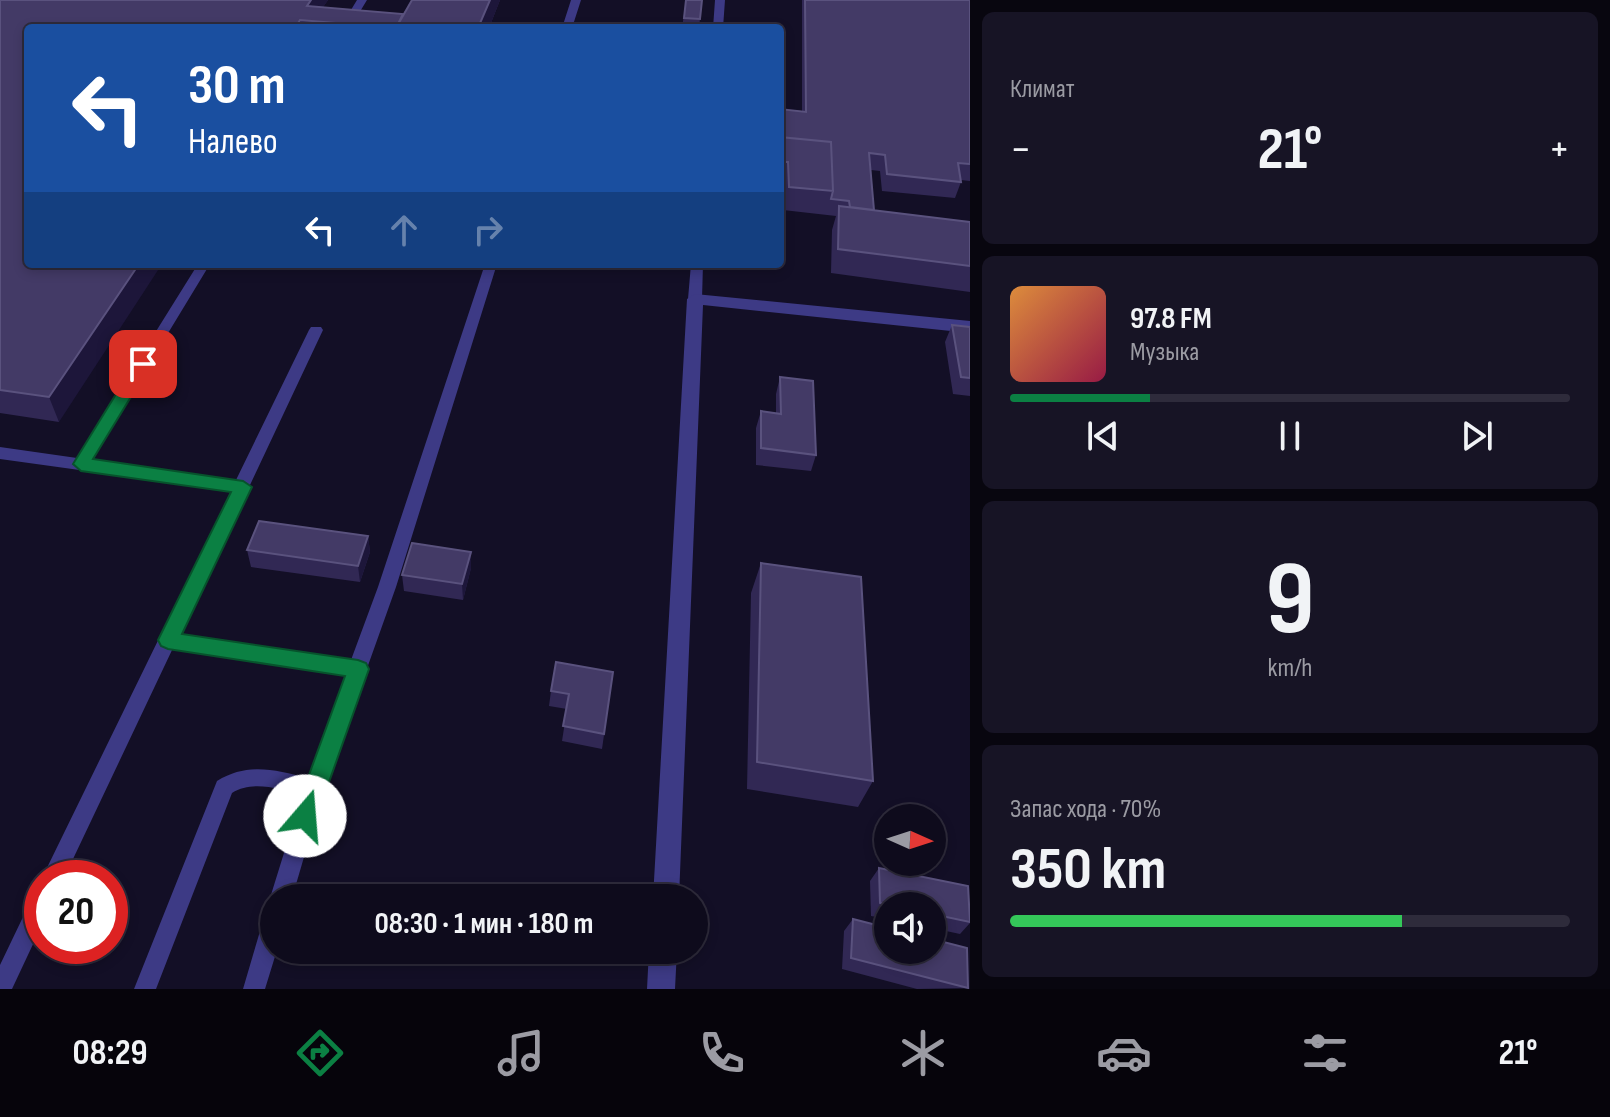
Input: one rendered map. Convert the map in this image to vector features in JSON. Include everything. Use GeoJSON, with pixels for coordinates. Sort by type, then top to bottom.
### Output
{"type":"FeatureCollection","features":[{"type":"Feature","properties":{"kind":"street"},"geometry":{"type":"LineString","coordinates":[[667,884],[695,299],[970,327]]}},
{"type":"Feature","properties":{"kind":"street"},"geometry":{"type":"LineString","coordinates":[[661,989],[662,964]]}},
{"type":"Feature","properties":{"kind":"lane"},"geometry":{"type":"LineString","coordinates":[[347,24],[362,0]]}},
{"type":"Feature","properties":{"kind":"lane"},"geometry":{"type":"LineString","coordinates":[[568,24],[576,0]]}},
{"type":"Feature","properties":{"kind":"lane"},"geometry":{"type":"LineString","coordinates":[[718,24],[720,0]]}},
{"type":"Feature","properties":{"kind":"lane"},"geometry":{"type":"LineString","coordinates":[[81,464],[202,268]]}},
{"type":"Feature","properties":{"kind":"lane"},"geometry":{"type":"LineString","coordinates":[[285,884],[314,789],[358,669],[490,268]]}},
{"type":"Feature","properties":{"kind":"lane"},"geometry":{"type":"LineString","coordinates":[[695,299],[697,268]]}},
{"type":"Feature","properties":{"kind":"lane"},"geometry":{"type":"LineString","coordinates":[[62,860],[316,330]]}},
{"type":"Feature","properties":{"kind":"lane"},"geometry":{"type":"LineString","coordinates":[[0,453],[243,487]]}},
{"type":"Feature","properties":{"kind":"lane"},"geometry":{"type":"LineString","coordinates":[[168,640],[358,669]]}},
{"type":"Feature","properties":{"kind":"lane"},"geometry":{"type":"LineString","coordinates":[[145,989],[224,787],[235,778],[258,777],[314,789]]}},
{"type":"Feature","properties":{"kind":"lane"},"geometry":{"type":"LineString","coordinates":[[0,989],[24,939]]}},
{"type":"Feature","properties":{"kind":"lane"},"geometry":{"type":"LineString","coordinates":[[254,989],[261,964]]}},
{"type":"Feature","properties":{"kind":"building"},"geometry":{"type":"Polygon","coordinates":[[[0,0],[311,0],[307,6],[403,14],[398,24],[300,20],[298,24],[24,24],[24,268],[136,268],[49,397],[0,390],[0,0]]]}},
{"type":"Feature","properties":{"kind":"building"},"geometry":{"type":"Polygon","coordinates":[[[412,0],[490,0],[480,24],[398,24],[412,0]]]}},
{"type":"Feature","properties":{"kind":"building"},"geometry":{"type":"Polygon","coordinates":[[[686,0],[702,0],[700,19],[684,18],[686,0]]]}},
{"type":"Feature","properties":{"kind":"building"},"geometry":{"type":"Polygon","coordinates":[[[805,0],[970,0],[970,164],[958,163],[961,182],[887,174],[885,155],[869,153],[874,210],[850,207],[849,201],[831,199],[831,142],[784,137],[784,109],[806,112],[805,0]]]}},
{"type":"Feature","properties":{"kind":"building"},"geometry":{"type":"Polygon","coordinates":[[[784,137],[831,142],[833,191],[789,187],[788,162],[784,162],[784,137]]]}},
{"type":"Feature","properties":{"kind":"building"},"geometry":{"type":"Polygon","coordinates":[[[839,206],[970,222],[970,266],[838,249],[839,206]]]}},
{"type":"Feature","properties":{"kind":"building"},"geometry":{"type":"Polygon","coordinates":[[[952,325],[970,327],[970,378],[961,377],[952,325]]]}},
{"type":"Feature","properties":{"kind":"building"},"geometry":{"type":"Polygon","coordinates":[[[780,377],[813,381],[816,455],[761,448],[761,411],[781,414],[780,377]]]}},
{"type":"Feature","properties":{"kind":"building"},"geometry":{"type":"Polygon","coordinates":[[[259,521],[368,536],[358,566],[247,550],[259,521]]]}},
{"type":"Feature","properties":{"kind":"building"},"geometry":{"type":"Polygon","coordinates":[[[412,543],[471,552],[462,584],[402,575],[412,543]]]}},
{"type":"Feature","properties":{"kind":"building"},"geometry":{"type":"Polygon","coordinates":[[[761,563],[861,577],[873,781],[757,762],[761,563]]]}},
{"type":"Feature","properties":{"kind":"building"},"geometry":{"type":"Polygon","coordinates":[[[556,662],[613,672],[604,734],[563,726],[569,694],[551,691],[556,662]]]}},
{"type":"Feature","properties":{"kind":"building"},"geometry":{"type":"Polygon","coordinates":[[[879,876],[919,876],[968,886],[970,922],[946,917],[946,892],[880,892],[879,876]]]}},
{"type":"Feature","properties":{"kind":"building"},"geometry":{"type":"Polygon","coordinates":[[[853,919],[874,924],[874,964],[851,958],[853,919]]]}},
{"type":"Feature","properties":{"kind":"building"},"geometry":{"type":"Polygon","coordinates":[[[946,943],[967,948],[968,988],[874,964],[946,964],[946,943]]]}},
{"type":"Feature","properties":{"kind":"route"},"geometry":{"type":"LineString","coordinates":[[143,364],[81,464],[243,487],[168,640],[358,669],[305,816]]}}]}
